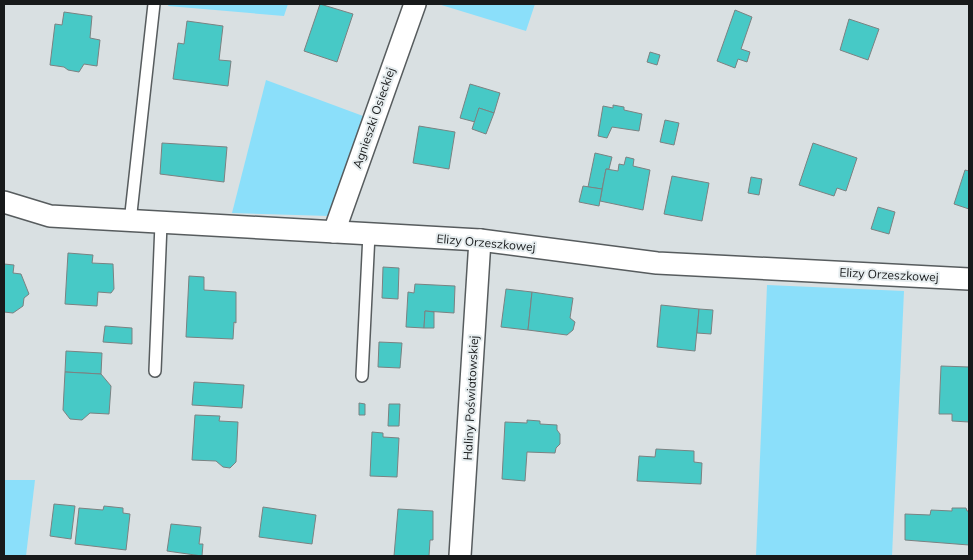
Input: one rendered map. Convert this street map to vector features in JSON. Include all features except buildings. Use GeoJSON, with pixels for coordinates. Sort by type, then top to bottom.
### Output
{"type":"FeatureCollection","features":[{"type":"Feature","properties":{"kind":"street","name":"Agnieszki Osieckiej"},"geometry":{"type":"LineString","coordinates":[[334,232],[414,4]]}},
{"type":"Feature","properties":{"kind":"street","name":"Elizy Orzeszkowej"},"geometry":{"type":"LineString","coordinates":[[4,202],[50,216],[161,224],[480,240],[657,263],[969,279]]}},
{"type":"Feature","properties":{"kind":"street","name":"Haliny Poświatowskiej"},"geometry":{"type":"LineString","coordinates":[[460,556],[480,240]]}},
{"type":"Feature","properties":{"kind":"lane"},"geometry":{"type":"LineString","coordinates":[[130,222],[154,4]]}},
{"type":"Feature","properties":{"kind":"lane"},"geometry":{"type":"LineString","coordinates":[[155,371],[161,224]]}},
{"type":"Feature","properties":{"kind":"lane"},"geometry":{"type":"LineString","coordinates":[[362,376],[368,234]]}},
{"type":"Feature","properties":{"kind":"shaded area"},"geometry":{"type":"Polygon","coordinates":[[[169,4],[288,4],[284,16],[168,6],[169,4]]]}},
{"type":"Feature","properties":{"kind":"shaded area"},"geometry":{"type":"Polygon","coordinates":[[[438,4],[535,4],[526,31],[438,4]]]}},
{"type":"Feature","properties":{"kind":"shaded area"},"geometry":{"type":"Polygon","coordinates":[[[266,80],[363,116],[329,216],[232,213],[266,80]]]}},
{"type":"Feature","properties":{"kind":"shaded area"},"geometry":{"type":"Polygon","coordinates":[[[767,285],[904,291],[892,556],[756,556],[767,285]]]}},
{"type":"Feature","properties":{"kind":"shaded area"},"geometry":{"type":"Polygon","coordinates":[[[4,480],[35,480],[26,556],[4,556],[4,480]]]}}]}
